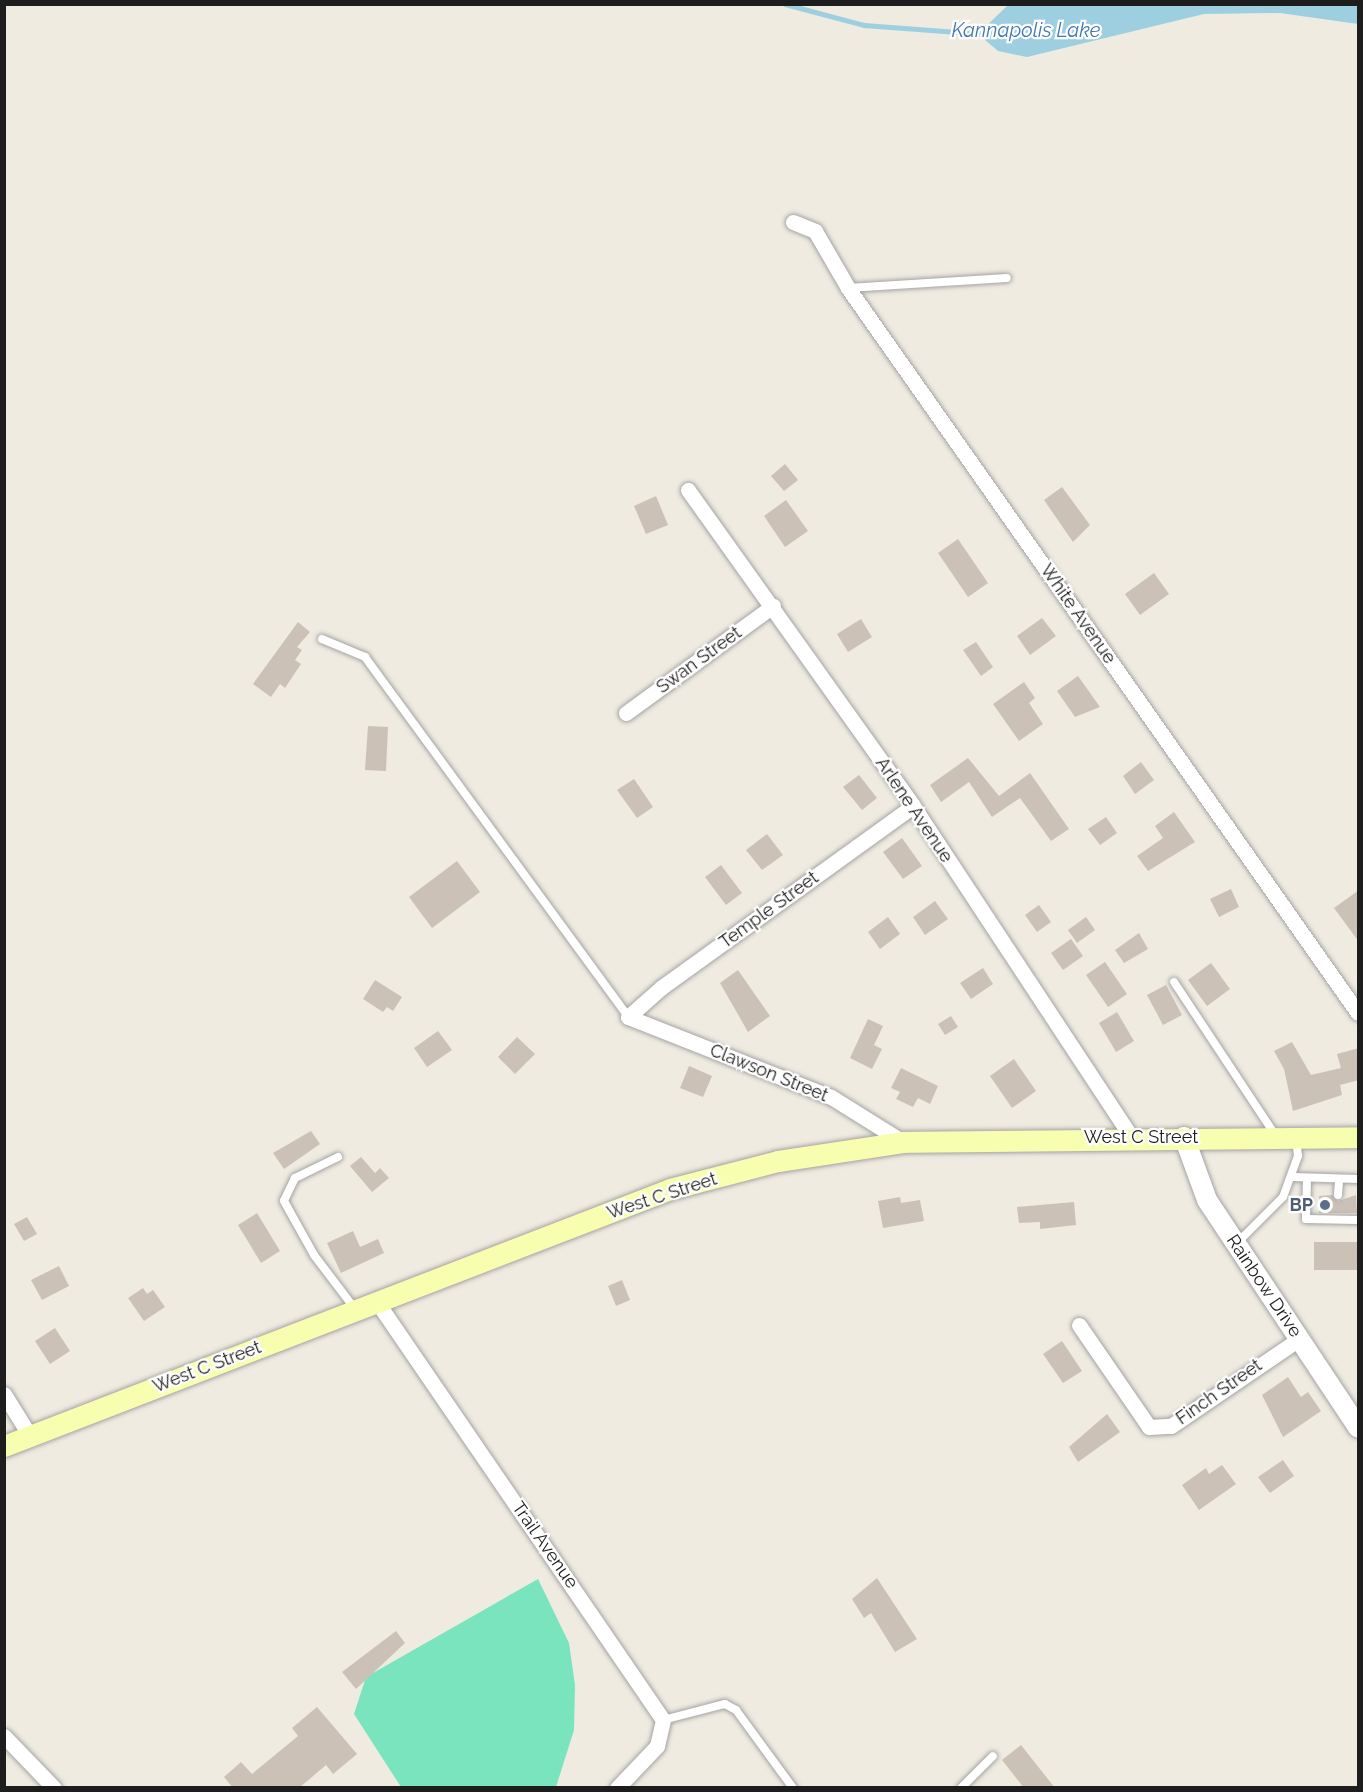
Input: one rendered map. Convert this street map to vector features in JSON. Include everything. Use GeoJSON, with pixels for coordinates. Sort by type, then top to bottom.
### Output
{"type":"FeatureCollection","features":[{"type":"Feature","properties":{"kind":"main road","name":"West C Street"},"geometry":{"type":"LineString","coordinates":[[4,1446],[670,1189],[778,1161],[903,1142],[1131,1136],[1359,1137]]}},
{"type":"Feature","properties":{"kind":"street","name":"White Avenue"},"geometry":{"type":"LineString","coordinates":[[793,222],[815,231],[848,288],[1359,1013]]}},
{"type":"Feature","properties":{"kind":"street","name":"Arlene Avenue"},"geometry":{"type":"LineString","coordinates":[[688,490],[773,606],[913,806],[1131,1136]]}},
{"type":"Feature","properties":{"kind":"street","name":"Swan Street"},"geometry":{"type":"LineString","coordinates":[[626,713],[773,606]]}},
{"type":"Feature","properties":{"kind":"street","name":"Temple Street"},"geometry":{"type":"LineString","coordinates":[[628,1017],[662,987],[913,806]]}},
{"type":"Feature","properties":{"kind":"street","name":"Clawson Street"},"geometry":{"type":"LineString","coordinates":[[628,1017],[831,1097],[903,1142]]}},
{"type":"Feature","properties":{"kind":"street","name":"Rainbow Drive"},"geometry":{"type":"LineString","coordinates":[[1184,1137],[1207,1200],[1359,1427]]}},
{"type":"Feature","properties":{"kind":"street","name":"Trail Avenue"},"geometry":{"type":"LineString","coordinates":[[377,1302],[663,1720]]}},
{"type":"Feature","properties":{"kind":"street","name":"Finch Street"},"geometry":{"type":"LineString","coordinates":[[1079,1325],[1149,1427],[1171,1426],[1299,1339]]}},
{"type":"Feature","properties":{"kind":"street"},"geometry":{"type":"LineString","coordinates":[[4,1394],[30,1436]]}},
{"type":"Feature","properties":{"kind":"street"},"geometry":{"type":"LineString","coordinates":[[617,1788],[657,1746],[663,1720]]}},
{"type":"Feature","properties":{"kind":"street"},"geometry":{"type":"LineString","coordinates":[[4,1736],[54,1788]]}},
{"type":"Feature","properties":{"kind":"lane"},"geometry":{"type":"LineString","coordinates":[[848,288],[1007,278]]}},
{"type":"Feature","properties":{"kind":"lane"},"geometry":{"type":"LineString","coordinates":[[322,639],[365,657],[628,1017]]}},
{"type":"Feature","properties":{"kind":"lane"},"geometry":{"type":"LineString","coordinates":[[1174,982],[1286,1137],[1293,1177],[1283,1197],[1236,1244]]}},
{"type":"Feature","properties":{"kind":"lane"},"geometry":{"type":"LineString","coordinates":[[338,1157],[301,1173],[286,1189],[284,1201],[314,1255],[356,1310]]}},
{"type":"Feature","properties":{"kind":"lane"},"geometry":{"type":"LineString","coordinates":[[1293,1177],[1359,1179]]}},
{"type":"Feature","properties":{"kind":"lane"},"geometry":{"type":"LineString","coordinates":[[1307,1178],[1306,1219],[1339,1217],[1359,1220]]}},
{"type":"Feature","properties":{"kind":"lane"},"geometry":{"type":"LineString","coordinates":[[1338,1195],[1339,1179]]}},
{"type":"Feature","properties":{"kind":"lane"},"geometry":{"type":"LineString","coordinates":[[663,1720],[725,1704],[736,1710],[793,1788]]}},
{"type":"Feature","properties":{"kind":"lane"},"geometry":{"type":"LineString","coordinates":[[962,1788],[993,1756]]}},
{"type":"Feature","properties":{"kind":"green space"},"geometry":{"type":"Polygon","coordinates":[[[538,1579],[569,1643],[575,1685],[574,1730],[556,1787],[401,1787],[354,1714],[366,1677],[538,1579]]]}},
{"type":"Feature","properties":{"kind":"water","name":"Kannapolis Lake"},"geometry":{"type":"Polygon","coordinates":[[[1008,5],[1358,5],[1358,24],[1280,13],[1204,14],[1027,57],[998,51],[978,34],[1008,5]]]}},
{"type":"Feature","properties":{"kind":"building"},"geometry":{"type":"Polygon","coordinates":[[[785,464],[798,480],[784,491],[771,476],[785,464]]]}},
{"type":"Feature","properties":{"kind":"building"},"geometry":{"type":"Polygon","coordinates":[[[1062,487],[1090,525],[1073,542],[1044,500],[1062,487]]]}},
{"type":"Feature","properties":{"kind":"building"},"geometry":{"type":"Polygon","coordinates":[[[656,496],[668,525],[646,534],[634,506],[656,496]]]}},
{"type":"Feature","properties":{"kind":"building"},"geometry":{"type":"Polygon","coordinates":[[[786,500],[808,531],[785,547],[764,516],[786,500]]]}},
{"type":"Feature","properties":{"kind":"building"},"geometry":{"type":"Polygon","coordinates":[[[958,539],[988,583],[968,597],[938,553],[958,539]]]}},
{"type":"Feature","properties":{"kind":"building"},"geometry":{"type":"Polygon","coordinates":[[[1154,573],[1169,594],[1140,615],[1125,594],[1154,573]]]}},
{"type":"Feature","properties":{"kind":"building"},"geometry":{"type":"Polygon","coordinates":[[[1042,618],[1056,636],[1030,655],[1017,636],[1042,618]]]}},
{"type":"Feature","properties":{"kind":"building"},"geometry":{"type":"Polygon","coordinates":[[[861,619],[872,637],[848,652],[837,634],[861,619]]]}},
{"type":"Feature","properties":{"kind":"building"},"geometry":{"type":"Polygon","coordinates":[[[298,622],[310,632],[297,647],[302,650],[295,660],[301,664],[285,688],[280,684],[271,697],[253,684],[298,622]]]}},
{"type":"Feature","properties":{"kind":"building"},"geometry":{"type":"Polygon","coordinates":[[[976,642],[993,667],[981,676],[963,650],[976,642]]]}},
{"type":"Feature","properties":{"kind":"building"},"geometry":{"type":"Polygon","coordinates":[[[1078,676],[1100,707],[1075,717],[1057,691],[1078,676]]]}},
{"type":"Feature","properties":{"kind":"building"},"geometry":{"type":"Polygon","coordinates":[[[1024,682],[1035,698],[1029,703],[1043,724],[1019,741],[993,704],[1024,682]]]}},
{"type":"Feature","properties":{"kind":"building"},"geometry":{"type":"Polygon","coordinates":[[[368,726],[388,727],[386,771],[365,770],[368,726]]]}},
{"type":"Feature","properties":{"kind":"building"},"geometry":{"type":"Polygon","coordinates":[[[968,758],[999,796],[1030,773],[1069,829],[1051,841],[1020,798],[992,817],[969,782],[941,802],[930,785],[968,758]]]}},
{"type":"Feature","properties":{"kind":"building"},"geometry":{"type":"Polygon","coordinates":[[[1141,762],[1154,780],[1135,794],[1123,776],[1141,762]]]}},
{"type":"Feature","properties":{"kind":"building"},"geometry":{"type":"Polygon","coordinates":[[[859,775],[877,798],[862,810],[843,787],[859,775]]]}},
{"type":"Feature","properties":{"kind":"building"},"geometry":{"type":"Polygon","coordinates":[[[634,779],[653,807],[637,818],[617,790],[634,779]]]}},
{"type":"Feature","properties":{"kind":"building"},"geometry":{"type":"Polygon","coordinates":[[[1174,812],[1195,842],[1148,871],[1137,856],[1163,838],[1155,826],[1174,812]]]}},
{"type":"Feature","properties":{"kind":"building"},"geometry":{"type":"Polygon","coordinates":[[[1106,817],[1117,833],[1100,845],[1088,829],[1106,817]]]}},
{"type":"Feature","properties":{"kind":"building"},"geometry":{"type":"Polygon","coordinates":[[[767,834],[783,855],[762,870],[746,850],[767,834]]]}},
{"type":"Feature","properties":{"kind":"building"},"geometry":{"type":"Polygon","coordinates":[[[902,838],[922,866],[903,879],[883,852],[902,838]]]}},
{"type":"Feature","properties":{"kind":"building"},"geometry":{"type":"Polygon","coordinates":[[[457,861],[480,892],[432,928],[409,897],[457,861]]]}},
{"type":"Feature","properties":{"kind":"building"},"geometry":{"type":"Polygon","coordinates":[[[721,865],[742,893],[726,905],[705,877],[721,865]]]}},
{"type":"Feature","properties":{"kind":"building"},"geometry":{"type":"Polygon","coordinates":[[[1231,889],[1239,907],[1219,917],[1210,899],[1231,889]]]}},
{"type":"Feature","properties":{"kind":"building"},"geometry":{"type":"Polygon","coordinates":[[[1359,890],[1359,942],[1334,908],[1359,890]]]}},
{"type":"Feature","properties":{"kind":"building"},"geometry":{"type":"Polygon","coordinates":[[[935,901],[948,919],[925,935],[913,917],[935,901]]]}},
{"type":"Feature","properties":{"kind":"building"},"geometry":{"type":"Polygon","coordinates":[[[1039,905],[1051,922],[1037,932],[1025,915],[1039,905]]]}},
{"type":"Feature","properties":{"kind":"building"},"geometry":{"type":"Polygon","coordinates":[[[888,917],[900,934],[880,949],[868,932],[888,917]]]}},
{"type":"Feature","properties":{"kind":"building"},"geometry":{"type":"Polygon","coordinates":[[[1086,917],[1095,930],[1077,943],[1068,930],[1086,917]]]}},
{"type":"Feature","properties":{"kind":"building"},"geometry":{"type":"Polygon","coordinates":[[[1139,933],[1148,949],[1124,963],[1115,950],[1139,933]]]}},
{"type":"Feature","properties":{"kind":"building"},"geometry":{"type":"Polygon","coordinates":[[[1071,939],[1083,956],[1063,970],[1051,953],[1071,939]]]}},
{"type":"Feature","properties":{"kind":"building"},"geometry":{"type":"Polygon","coordinates":[[[1105,962],[1127,994],[1108,1007],[1086,975],[1105,962]]]}},
{"type":"Feature","properties":{"kind":"building"},"geometry":{"type":"Polygon","coordinates":[[[1211,963],[1230,989],[1207,1006],[1188,980],[1211,963]]]}},
{"type":"Feature","properties":{"kind":"building"},"geometry":{"type":"Polygon","coordinates":[[[983,968],[993,984],[971,999],[960,983],[983,968]]]}},
{"type":"Feature","properties":{"kind":"building"},"geometry":{"type":"Polygon","coordinates":[[[738,970],[770,1016],[748,1032],[720,983],[738,970]]]}},
{"type":"Feature","properties":{"kind":"building"},"geometry":{"type":"Polygon","coordinates":[[[375,980],[402,997],[393,1011],[387,1007],[383,1012],[363,999],[375,980]]]}},
{"type":"Feature","properties":{"kind":"building"},"geometry":{"type":"Polygon","coordinates":[[[1166,985],[1182,1015],[1163,1025],[1147,995],[1166,985]]]}},
{"type":"Feature","properties":{"kind":"building"},"geometry":{"type":"Polygon","coordinates":[[[1117,1012],[1134,1041],[1116,1052],[1099,1023],[1117,1012]]]}},
{"type":"Feature","properties":{"kind":"building"},"geometry":{"type":"Polygon","coordinates":[[[951,1016],[958,1027],[945,1035],[938,1024],[951,1016]]]}},
{"type":"Feature","properties":{"kind":"building"},"geometry":{"type":"Polygon","coordinates":[[[868,1019],[883,1026],[874,1045],[882,1049],[872,1069],[850,1058],[868,1019]]]}},
{"type":"Feature","properties":{"kind":"building"},"geometry":{"type":"Polygon","coordinates":[[[438,1031],[452,1050],[427,1067],[414,1048],[438,1031]]]}},
{"type":"Feature","properties":{"kind":"building"},"geometry":{"type":"Polygon","coordinates":[[[517,1037],[535,1054],[515,1074],[498,1057],[517,1037]]]}},
{"type":"Feature","properties":{"kind":"building"},"geometry":{"type":"Polygon","coordinates":[[[1292,1042],[1311,1075],[1341,1068],[1337,1054],[1359,1048],[1359,1080],[1340,1085],[1342,1095],[1293,1111],[1284,1069],[1274,1051],[1292,1042]]]}},
{"type":"Feature","properties":{"kind":"building"},"geometry":{"type":"Polygon","coordinates":[[[1014,1059],[1036,1091],[1012,1108],[990,1076],[1014,1059]]]}},
{"type":"Feature","properties":{"kind":"building"},"geometry":{"type":"Polygon","coordinates":[[[689,1066],[712,1076],[703,1097],[680,1088],[689,1066]]]}},
{"type":"Feature","properties":{"kind":"building"},"geometry":{"type":"Polygon","coordinates":[[[901,1068],[938,1086],[930,1104],[918,1098],[913,1107],[896,1099],[900,1092],[891,1088],[901,1068]]]}},
{"type":"Feature","properties":{"kind":"building"},"geometry":{"type":"Polygon","coordinates":[[[311,1131],[320,1144],[284,1169],[273,1153],[311,1131]]]}},
{"type":"Feature","properties":{"kind":"building"},"geometry":{"type":"Polygon","coordinates":[[[361,1157],[375,1173],[380,1168],[389,1178],[372,1192],[350,1166],[361,1157]]]}},
{"type":"Feature","properties":{"kind":"building"},"geometry":{"type":"Polygon","coordinates":[[[1332,1195],[1338,1201],[1356,1195],[1357,1213],[1319,1213],[1319,1196],[1332,1195]]]}},
{"type":"Feature","properties":{"kind":"building"},"geometry":{"type":"Polygon","coordinates":[[[900,1197],[901,1203],[920,1200],[924,1221],[883,1228],[878,1201],[900,1197]]]}},
{"type":"Feature","properties":{"kind":"building"},"geometry":{"type":"Polygon","coordinates":[[[1074,1202],[1076,1225],[1040,1229],[1040,1222],[1019,1223],[1017,1207],[1074,1202]]]}},
{"type":"Feature","properties":{"kind":"building"},"geometry":{"type":"Polygon","coordinates":[[[257,1213],[280,1251],[261,1263],[238,1225],[257,1213]]]}},
{"type":"Feature","properties":{"kind":"building"},"geometry":{"type":"Polygon","coordinates":[[[27,1217],[37,1234],[24,1241],[14,1224],[27,1217]]]}},
{"type":"Feature","properties":{"kind":"building"},"geometry":{"type":"Polygon","coordinates":[[[353,1231],[360,1247],[378,1239],[384,1253],[341,1273],[327,1243],[353,1231]]]}},
{"type":"Feature","properties":{"kind":"building"},"geometry":{"type":"Polygon","coordinates":[[[1314,1242],[1359,1242],[1359,1270],[1314,1270],[1314,1242]]]}},
{"type":"Feature","properties":{"kind":"building"},"geometry":{"type":"Polygon","coordinates":[[[59,1266],[69,1286],[42,1300],[31,1280],[59,1266]]]}},
{"type":"Feature","properties":{"kind":"building"},"geometry":{"type":"Polygon","coordinates":[[[622,1280],[630,1300],[616,1306],[608,1286],[622,1280]]]}},
{"type":"Feature","properties":{"kind":"building"},"geometry":{"type":"Polygon","coordinates":[[[143,1288],[147,1294],[153,1290],[165,1307],[144,1321],[128,1298],[143,1288]]]}},
{"type":"Feature","properties":{"kind":"building"},"geometry":{"type":"Polygon","coordinates":[[[55,1328],[70,1351],[50,1364],[35,1341],[55,1328]]]}},
{"type":"Feature","properties":{"kind":"building"},"geometry":{"type":"Polygon","coordinates":[[[1062,1341],[1082,1371],[1063,1383],[1043,1354],[1062,1341]]]}},
{"type":"Feature","properties":{"kind":"building"},"geometry":{"type":"Polygon","coordinates":[[[1288,1377],[1301,1397],[1308,1392],[1321,1411],[1283,1437],[1262,1395],[1288,1377]]]}},
{"type":"Feature","properties":{"kind":"building"},"geometry":{"type":"Polygon","coordinates":[[[1107,1414],[1120,1432],[1078,1462],[1069,1447],[1107,1414]]]}},
{"type":"Feature","properties":{"kind":"building"},"geometry":{"type":"Polygon","coordinates":[[[1283,1460],[1294,1476],[1270,1493],[1258,1477],[1283,1460]]]}},
{"type":"Feature","properties":{"kind":"building"},"geometry":{"type":"Polygon","coordinates":[[[1222,1465],[1236,1484],[1199,1510],[1182,1485],[1206,1468],[1209,1474],[1222,1465]]]}},
{"type":"Feature","properties":{"kind":"building"},"geometry":{"type":"Polygon","coordinates":[[[877,1578],[917,1639],[895,1652],[871,1613],[864,1618],[852,1599],[877,1578]]]}},
{"type":"Feature","properties":{"kind":"building"},"geometry":{"type":"Polygon","coordinates":[[[396,1631],[405,1643],[356,1689],[342,1672],[396,1631]]]}},
{"type":"Feature","properties":{"kind":"building"},"geometry":{"type":"Polygon","coordinates":[[[317,1707],[357,1754],[333,1774],[326,1765],[299,1788],[233,1788],[224,1777],[241,1762],[252,1774],[298,1736],[292,1728],[317,1707]]]}},
{"type":"Feature","properties":{"kind":"building"},"geometry":{"type":"Polygon","coordinates":[[[1021,1745],[1055,1788],[1024,1788],[1002,1760],[1021,1745]]]}},
{"type":"Feature","properties":{"kind":"waterway"},"geometry":{"type":"LineString","coordinates":[[785,4],[864,25],[984,34]]}},
{"type":"Feature","properties":{"kind":"place","name":"BP"},"geometry":{"type":"Point","coordinates":[1325,1205]}}]}
